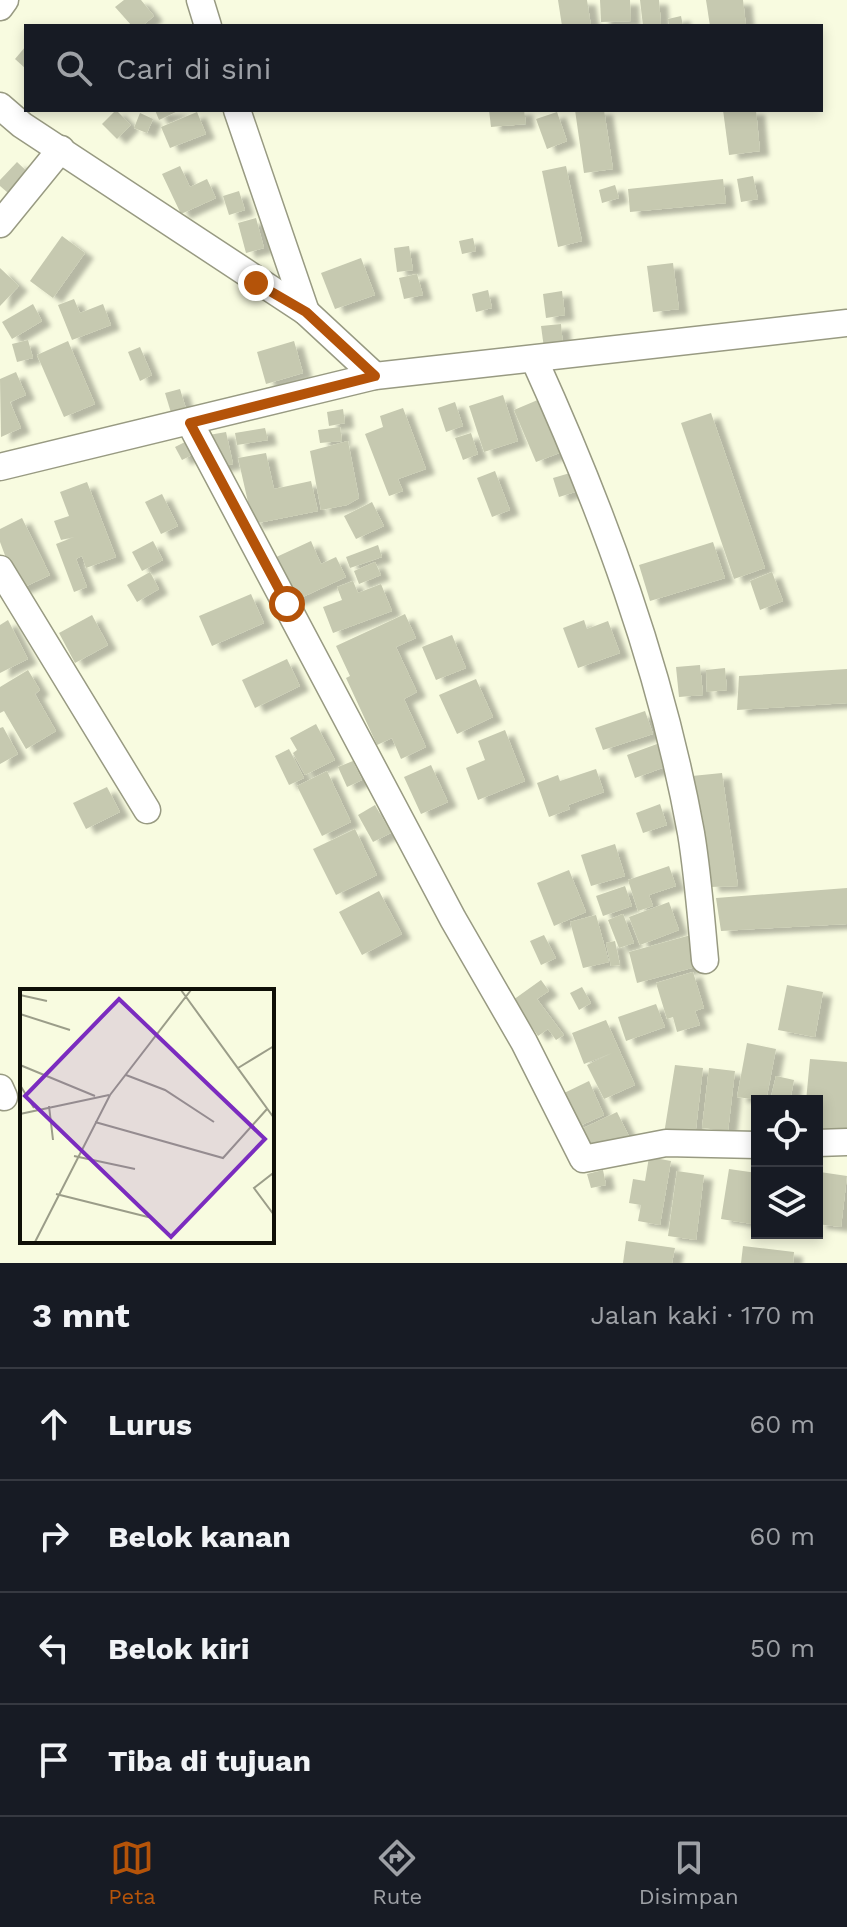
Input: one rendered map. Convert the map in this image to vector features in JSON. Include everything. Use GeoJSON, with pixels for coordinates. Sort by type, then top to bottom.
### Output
{"type":"FeatureCollection","features":[{"type":"Feature","properties":{"kind":"street"},"geometry":{"type":"LineString","coordinates":[[0,7],[5,0]]}},
{"type":"Feature","properties":{"kind":"street"},"geometry":{"type":"LineString","coordinates":[[200,0],[207,24]]}},
{"type":"Feature","properties":{"kind":"street"},"geometry":{"type":"LineString","coordinates":[[0,106],[22,125],[306,312],[375,376]]}},
{"type":"Feature","properties":{"kind":"street"},"geometry":{"type":"LineString","coordinates":[[238,112],[306,312]]}},
{"type":"Feature","properties":{"kind":"street"},"geometry":{"type":"LineString","coordinates":[[0,224],[61,149]]}},
{"type":"Feature","properties":{"kind":"street"},"geometry":{"type":"LineString","coordinates":[[0,467],[375,376],[847,323]]}},
{"type":"Feature","properties":{"kind":"street"},"geometry":{"type":"LineString","coordinates":[[534,359],[584,467],[633,603],[691,834],[705,960]]}},
{"type":"Feature","properties":{"kind":"street"},"geometry":{"type":"LineString","coordinates":[[190,423],[453,919],[524,1042],[583,1159],[666,1143],[751,1145]]}},
{"type":"Feature","properties":{"kind":"street"},"geometry":{"type":"LineString","coordinates":[[0,569],[147,810]]}},
{"type":"Feature","properties":{"kind":"street"},"geometry":{"type":"LineString","coordinates":[[823,1143],[847,1142]]}},
{"type":"Feature","properties":{"kind":"building"},"geometry":{"type":"Polygon","coordinates":[[[124,0],[141,0],[154,16],[144,24],[130,24],[115,7],[124,0]]]}},
{"type":"Feature","properties":{"kind":"building"},"geometry":{"type":"Polygon","coordinates":[[[558,0],[587,0],[591,24],[562,24],[558,0]]]}},
{"type":"Feature","properties":{"kind":"building"},"geometry":{"type":"Polygon","coordinates":[[[600,0],[630,0],[631,21],[601,22],[600,0]]]}},
{"type":"Feature","properties":{"kind":"building"},"geometry":{"type":"Polygon","coordinates":[[[640,0],[659,0],[661,24],[643,24],[640,0]]]}},
{"type":"Feature","properties":{"kind":"building"},"geometry":{"type":"Polygon","coordinates":[[[706,0],[743,0],[746,24],[710,24],[706,0]]]}},
{"type":"Feature","properties":{"kind":"building"},"geometry":{"type":"Polygon","coordinates":[[[681,16],[683,24],[669,24],[668,19],[681,16]]]}},
{"type":"Feature","properties":{"kind":"building"},"geometry":{"type":"Polygon","coordinates":[[[24,48],[24,67],[15,59],[24,48]]]}},
{"type":"Feature","properties":{"kind":"building"},"geometry":{"type":"Polygon","coordinates":[[[118,112],[131,125],[117,139],[102,124],[118,112]]]}},
{"type":"Feature","properties":{"kind":"building"},"geometry":{"type":"Polygon","coordinates":[[[156,112],[176,112],[159,120],[156,112]]]}},
{"type":"Feature","properties":{"kind":"building"},"geometry":{"type":"Polygon","coordinates":[[[197,112],[206,134],[170,148],[161,127],[197,112]]]}},
{"type":"Feature","properties":{"kind":"building"},"geometry":{"type":"Polygon","coordinates":[[[489,112],[524,112],[526,124],[491,127],[489,112]]]}},
{"type":"Feature","properties":{"kind":"building"},"geometry":{"type":"Polygon","coordinates":[[[557,112],[567,141],[547,149],[536,119],[557,112]]]}},
{"type":"Feature","properties":{"kind":"building"},"geometry":{"type":"Polygon","coordinates":[[[575,112],[604,112],[613,169],[584,173],[575,112]]]}},
{"type":"Feature","properties":{"kind":"building"},"geometry":{"type":"Polygon","coordinates":[[[723,112],[756,112],[760,151],[729,155],[723,112]]]}},
{"type":"Feature","properties":{"kind":"building"},"geometry":{"type":"Polygon","coordinates":[[[140,113],[153,119],[147,133],[134,128],[140,113]]]}},
{"type":"Feature","properties":{"kind":"building"},"geometry":{"type":"Polygon","coordinates":[[[17,162],[33,177],[14,198],[0,186],[0,180],[17,162]]]}},
{"type":"Feature","properties":{"kind":"building"},"geometry":{"type":"Polygon","coordinates":[[[180,166],[190,187],[207,179],[216,198],[181,214],[162,174],[180,166]]]}},
{"type":"Feature","properties":{"kind":"building"},"geometry":{"type":"Polygon","coordinates":[[[566,166],[582,241],[558,247],[542,171],[566,166]]]}},
{"type":"Feature","properties":{"kind":"building"},"geometry":{"type":"Polygon","coordinates":[[[753,176],[758,199],[741,202],[737,179],[753,176]]]}},
{"type":"Feature","properties":{"kind":"building"},"geometry":{"type":"Polygon","coordinates":[[[723,179],[726,203],[630,212],[628,189],[723,179]]]}},
{"type":"Feature","properties":{"kind":"building"},"geometry":{"type":"Polygon","coordinates":[[[615,185],[619,198],[602,203],[599,190],[615,185]]]}},
{"type":"Feature","properties":{"kind":"building"},"geometry":{"type":"Polygon","coordinates":[[[239,191],[245,210],[229,215],[223,196],[239,191]]]}},
{"type":"Feature","properties":{"kind":"building"},"geometry":{"type":"Polygon","coordinates":[[[256,218],[264,248],[246,253],[238,223],[256,218]]]}},
{"type":"Feature","properties":{"kind":"building"},"geometry":{"type":"Polygon","coordinates":[[[62,236],[85,253],[53,298],[30,281],[62,236]]]}},
{"type":"Feature","properties":{"kind":"building"},"geometry":{"type":"Polygon","coordinates":[[[473,238],[476,251],[462,254],[459,241],[473,238]]]}},
{"type":"Feature","properties":{"kind":"building"},"geometry":{"type":"Polygon","coordinates":[[[409,246],[413,270],[397,272],[394,248],[409,246]]]}},
{"type":"Feature","properties":{"kind":"building"},"geometry":{"type":"Polygon","coordinates":[[[361,258],[375,295],[335,309],[321,273],[361,258]]]}},
{"type":"Feature","properties":{"kind":"building"},"geometry":{"type":"Polygon","coordinates":[[[673,263],[679,309],[653,312],[647,266],[673,263]]]}},
{"type":"Feature","properties":{"kind":"building"},"geometry":{"type":"Polygon","coordinates":[[[0,268],[19,286],[0,306],[0,268]]]}},
{"type":"Feature","properties":{"kind":"building"},"geometry":{"type":"Polygon","coordinates":[[[417,274],[423,295],[404,299],[399,278],[417,274]]]}},
{"type":"Feature","properties":{"kind":"building"},"geometry":{"type":"Polygon","coordinates":[[[488,290],[492,308],[476,312],[472,294],[488,290]]]}},
{"type":"Feature","properties":{"kind":"building"},"geometry":{"type":"Polygon","coordinates":[[[562,291],[565,315],[546,318],[543,294],[562,291]]]}},
{"type":"Feature","properties":{"kind":"building"},"geometry":{"type":"Polygon","coordinates":[[[74,299],[80,313],[103,304],[111,325],[72,340],[58,305],[74,299]]]}},
{"type":"Feature","properties":{"kind":"building"},"geometry":{"type":"Polygon","coordinates":[[[33,304],[42,321],[12,339],[2,322],[33,304]]]}},
{"type":"Feature","properties":{"kind":"building"},"geometry":{"type":"Polygon","coordinates":[[[561,324],[563,346],[544,348],[541,326],[561,324]]]}},
{"type":"Feature","properties":{"kind":"building"},"geometry":{"type":"Polygon","coordinates":[[[28,340],[33,358],[17,362],[12,344],[28,340]]]}},
{"type":"Feature","properties":{"kind":"building"},"geometry":{"type":"Polygon","coordinates":[[[68,341],[95,404],[64,417],[37,355],[68,341]]]}},
{"type":"Feature","properties":{"kind":"building"},"geometry":{"type":"Polygon","coordinates":[[[294,341],[303,373],[266,384],[257,352],[294,341]]]}},
{"type":"Feature","properties":{"kind":"building"},"geometry":{"type":"Polygon","coordinates":[[[140,347],[152,375],[140,381],[128,352],[140,347]]]}},
{"type":"Feature","properties":{"kind":"building"},"geometry":{"type":"Polygon","coordinates":[[[16,372],[26,395],[10,402],[21,428],[1,437],[0,379],[16,372]]]}},
{"type":"Feature","properties":{"kind":"building"},"geometry":{"type":"Polygon","coordinates":[[[180,389],[187,412],[172,416],[165,393],[180,389]]]}},
{"type":"Feature","properties":{"kind":"building"},"geometry":{"type":"Polygon","coordinates":[[[503,395],[518,441],[484,452],[469,406],[503,395]]]}},
{"type":"Feature","properties":{"kind":"building"},"geometry":{"type":"Polygon","coordinates":[[[540,399],[562,452],[536,462],[514,410],[540,399]]]}},
{"type":"Feature","properties":{"kind":"building"},"geometry":{"type":"Polygon","coordinates":[[[455,402],[463,426],[446,432],[438,408],[455,402]]]}},
{"type":"Feature","properties":{"kind":"building"},"geometry":{"type":"Polygon","coordinates":[[[403,408],[426,469],[398,479],[403,491],[389,496],[365,434],[383,427],[380,416],[403,408]]]}},
{"type":"Feature","properties":{"kind":"building"},"geometry":{"type":"Polygon","coordinates":[[[343,409],[345,423],[329,426],[327,412],[343,409]]]}},
{"type":"Feature","properties":{"kind":"building"},"geometry":{"type":"Polygon","coordinates":[[[711,413],[765,568],[734,579],[681,423],[711,413]]]}},
{"type":"Feature","properties":{"kind":"building"},"geometry":{"type":"Polygon","coordinates":[[[340,427],[342,441],[320,443],[318,430],[340,427]]]}},
{"type":"Feature","properties":{"kind":"building"},"geometry":{"type":"Polygon","coordinates":[[[265,428],[268,440],[237,445],[235,433],[265,428]]]}},
{"type":"Feature","properties":{"kind":"building"},"geometry":{"type":"Polygon","coordinates":[[[226,432],[233,464],[216,468],[209,435],[226,432]]]}},
{"type":"Feature","properties":{"kind":"building"},"geometry":{"type":"Polygon","coordinates":[[[471,433],[478,454],[463,460],[455,438],[471,433]]]}},
{"type":"Feature","properties":{"kind":"building"},"geometry":{"type":"Polygon","coordinates":[[[187,441],[194,454],[182,460],[175,447],[187,441]]]}},
{"type":"Feature","properties":{"kind":"building"},"geometry":{"type":"Polygon","coordinates":[[[348,441],[359,498],[347,505],[321,510],[310,451],[348,441]]]}},
{"type":"Feature","properties":{"kind":"building"},"geometry":{"type":"Polygon","coordinates":[[[266,453],[274,489],[311,481],[318,511],[253,524],[238,458],[266,453]]]}},
{"type":"Feature","properties":{"kind":"building"},"geometry":{"type":"Polygon","coordinates":[[[495,471],[510,510],[492,517],[477,478],[495,471]]]}},
{"type":"Feature","properties":{"kind":"building"},"geometry":{"type":"Polygon","coordinates":[[[570,473],[575,492],[559,497],[553,478],[570,473]]]}},
{"type":"Feature","properties":{"kind":"building"},"geometry":{"type":"Polygon","coordinates":[[[87,482],[116,557],[86,568],[82,556],[76,559],[87,587],[74,592],[56,544],[74,537],[61,540],[54,521],[69,516],[60,492],[87,482]]]}},
{"type":"Feature","properties":{"kind":"building"},"geometry":{"type":"Polygon","coordinates":[[[162,494],[178,526],[161,534],[145,502],[162,494]]]}},
{"type":"Feature","properties":{"kind":"building"},"geometry":{"type":"Polygon","coordinates":[[[372,502],[384,526],[356,539],[344,516],[372,502]]]}},
{"type":"Feature","properties":{"kind":"building"},"geometry":{"type":"Polygon","coordinates":[[[22,518],[50,575],[18,590],[0,542],[0,529],[22,518]]]}},
{"type":"Feature","properties":{"kind":"building"},"geometry":{"type":"Polygon","coordinates":[[[153,541],[163,560],[142,571],[132,552],[153,541]]]}},
{"type":"Feature","properties":{"kind":"building"},"geometry":{"type":"Polygon","coordinates":[[[311,541],[321,564],[336,557],[346,577],[292,602],[272,559],[311,541]]]}},
{"type":"Feature","properties":{"kind":"building"},"geometry":{"type":"Polygon","coordinates":[[[713,542],[725,578],[650,601],[639,565],[713,542]]]}},
{"type":"Feature","properties":{"kind":"building"},"geometry":{"type":"Polygon","coordinates":[[[378,545],[382,557],[350,568],[346,557],[378,545]]]}},
{"type":"Feature","properties":{"kind":"building"},"geometry":{"type":"Polygon","coordinates":[[[375,562],[381,575],[359,584],[354,571],[375,562]]]}},
{"type":"Feature","properties":{"kind":"building"},"geometry":{"type":"Polygon","coordinates":[[[150,572],[159,589],[137,602],[127,585],[150,572]]]}},
{"type":"Feature","properties":{"kind":"building"},"geometry":{"type":"Polygon","coordinates":[[[772,572],[783,601],[760,610],[750,581],[772,572]]]}},
{"type":"Feature","properties":{"kind":"building"},"geometry":{"type":"Polygon","coordinates":[[[353,581],[358,593],[381,584],[392,611],[333,633],[323,607],[342,600],[337,587],[353,581]]]}},
{"type":"Feature","properties":{"kind":"building"},"geometry":{"type":"Polygon","coordinates":[[[251,594],[264,623],[212,646],[199,616],[251,594]]]}},
{"type":"Feature","properties":{"kind":"building"},"geometry":{"type":"Polygon","coordinates":[[[405,614],[416,638],[396,647],[417,692],[404,699],[426,747],[401,759],[392,738],[377,745],[346,678],[350,676],[336,646],[405,614]]]}},
{"type":"Feature","properties":{"kind":"building"},"geometry":{"type":"Polygon","coordinates":[[[92,615],[108,645],[75,663],[59,633],[92,615]]]}},
{"type":"Feature","properties":{"kind":"building"},"geometry":{"type":"Polygon","coordinates":[[[8,620],[28,659],[0,673],[0,625],[8,620]]]}},
{"type":"Feature","properties":{"kind":"building"},"geometry":{"type":"Polygon","coordinates":[[[584,620],[587,629],[608,621],[620,653],[578,668],[563,628],[584,620]]]}},
{"type":"Feature","properties":{"kind":"building"},"geometry":{"type":"Polygon","coordinates":[[[452,635],[466,668],[436,680],[422,647],[452,635]]]}},
{"type":"Feature","properties":{"kind":"building"},"geometry":{"type":"Polygon","coordinates":[[[287,659],[300,686],[255,708],[242,680],[287,659]]]}},
{"type":"Feature","properties":{"kind":"building"},"geometry":{"type":"Polygon","coordinates":[[[700,665],[703,695],[679,697],[676,667],[700,665]]]}},
{"type":"Feature","properties":{"kind":"building"},"geometry":{"type":"Polygon","coordinates":[[[725,668],[727,690],[707,692],[706,670],[725,668]]]}},
{"type":"Feature","properties":{"kind":"building"},"geometry":{"type":"Polygon","coordinates":[[[847,669],[847,703],[737,710],[739,676],[847,669]]]}},
{"type":"Feature","properties":{"kind":"building"},"geometry":{"type":"Polygon","coordinates":[[[28,670],[40,690],[35,694],[56,731],[26,749],[4,711],[0,713],[0,687],[28,670]]]}},
{"type":"Feature","properties":{"kind":"building"},"geometry":{"type":"Polygon","coordinates":[[[476,679],[493,717],[457,734],[439,695],[476,679]]]}},
{"type":"Feature","properties":{"kind":"building"},"geometry":{"type":"Polygon","coordinates":[[[645,711],[653,734],[603,750],[595,728],[645,711]]]}},
{"type":"Feature","properties":{"kind":"building"},"geometry":{"type":"Polygon","coordinates":[[[316,724],[335,760],[305,775],[293,753],[297,750],[290,738],[316,724]]]}},
{"type":"Feature","properties":{"kind":"building"},"geometry":{"type":"Polygon","coordinates":[[[3,727],[18,754],[0,764],[0,728],[3,727]]]}},
{"type":"Feature","properties":{"kind":"building"},"geometry":{"type":"Polygon","coordinates":[[[505,730],[525,781],[478,800],[466,768],[485,760],[478,741],[505,730]]]}},
{"type":"Feature","properties":{"kind":"building"},"geometry":{"type":"Polygon","coordinates":[[[657,744],[665,767],[635,778],[627,755],[657,744]]]}},
{"type":"Feature","properties":{"kind":"building"},"geometry":{"type":"Polygon","coordinates":[[[289,749],[304,778],[289,785],[275,756],[289,749]]]}},
{"type":"Feature","properties":{"kind":"building"},"geometry":{"type":"Polygon","coordinates":[[[353,761],[362,780],[347,787],[338,767],[353,761]]]}},
{"type":"Feature","properties":{"kind":"building"},"geometry":{"type":"Polygon","coordinates":[[[431,765],[448,802],[421,814],[404,777],[431,765]]]}},
{"type":"Feature","properties":{"kind":"building"},"geometry":{"type":"Polygon","coordinates":[[[596,769],[604,792],[568,805],[570,809],[549,817],[537,783],[558,775],[560,781],[596,769]]]}},
{"type":"Feature","properties":{"kind":"building"},"geometry":{"type":"Polygon","coordinates":[[[327,771],[351,822],[322,836],[297,786],[327,771]]]}},
{"type":"Feature","properties":{"kind":"building"},"geometry":{"type":"Polygon","coordinates":[[[722,773],[738,886],[710,887],[692,776],[722,773]]]}},
{"type":"Feature","properties":{"kind":"building"},"geometry":{"type":"Polygon","coordinates":[[[107,787],[120,812],[86,829],[73,803],[107,787]]]}},
{"type":"Feature","properties":{"kind":"building"},"geometry":{"type":"Polygon","coordinates":[[[660,804],[667,825],[643,833],[636,813],[660,804]]]}},
{"type":"Feature","properties":{"kind":"building"},"geometry":{"type":"Polygon","coordinates":[[[375,805],[391,833],[373,842],[358,815],[375,805]]]}},
{"type":"Feature","properties":{"kind":"building"},"geometry":{"type":"Polygon","coordinates":[[[355,829],[377,875],[336,895],[313,849],[355,829]]]}},
{"type":"Feature","properties":{"kind":"building"},"geometry":{"type":"Polygon","coordinates":[[[615,844],[625,876],[591,886],[581,855],[615,844]]]}},
{"type":"Feature","properties":{"kind":"building"},"geometry":{"type":"Polygon","coordinates":[[[669,866],[676,886],[649,895],[653,906],[638,911],[628,880],[669,866]]]}},
{"type":"Feature","properties":{"kind":"building"},"geometry":{"type":"Polygon","coordinates":[[[569,870],[586,912],[554,926],[537,883],[569,870]]]}},
{"type":"Feature","properties":{"kind":"building"},"geometry":{"type":"Polygon","coordinates":[[[625,886],[632,906],[603,916],[596,896],[625,886]]]}},
{"type":"Feature","properties":{"kind":"building"},"geometry":{"type":"Polygon","coordinates":[[[847,888],[847,924],[721,931],[716,898],[847,888]]]}},
{"type":"Feature","properties":{"kind":"building"},"geometry":{"type":"Polygon","coordinates":[[[379,891],[402,934],[362,955],[339,912],[379,891]]]}},
{"type":"Feature","properties":{"kind":"building"},"geometry":{"type":"Polygon","coordinates":[[[669,902],[679,930],[640,945],[629,917],[669,902]]]}},
{"type":"Feature","properties":{"kind":"building"},"geometry":{"type":"Polygon","coordinates":[[[623,914],[634,943],[619,948],[608,920],[623,914]]]}},
{"type":"Feature","properties":{"kind":"building"},"geometry":{"type":"Polygon","coordinates":[[[596,915],[609,962],[583,968],[570,922],[596,915]]]}},
{"type":"Feature","properties":{"kind":"building"},"geometry":{"type":"Polygon","coordinates":[[[544,935],[556,958],[541,965],[530,941],[544,935]]]}},
{"type":"Feature","properties":{"kind":"building"},"geometry":{"type":"Polygon","coordinates":[[[691,935],[699,966],[637,983],[629,952],[691,935]]]}},
{"type":"Feature","properties":{"kind":"building"},"geometry":{"type":"Polygon","coordinates":[[[615,941],[620,965],[611,966],[606,943],[615,941]]]}},
{"type":"Feature","properties":{"kind":"building"},"geometry":{"type":"Polygon","coordinates":[[[693,972],[704,1008],[695,1011],[700,1025],[677,1032],[673,1017],[667,1019],[656,983],[693,972]]]}},
{"type":"Feature","properties":{"kind":"building"},"geometry":{"type":"Polygon","coordinates":[[[541,980],[549,991],[537,999],[564,1035],[556,1040],[548,1029],[538,1036],[513,1000],[541,980]]]}},
{"type":"Feature","properties":{"kind":"building"},"geometry":{"type":"Polygon","coordinates":[[[787,985],[823,992],[815,1037],[778,1030],[787,985]]]}},
{"type":"Feature","properties":{"kind":"building"},"geometry":{"type":"Polygon","coordinates":[[[582,987],[591,1003],[579,1010],[570,993],[582,987]]]}},
{"type":"Feature","properties":{"kind":"building"},"geometry":{"type":"Polygon","coordinates":[[[656,1004],[665,1027],[626,1041],[618,1017],[656,1004]]]}},
{"type":"Feature","properties":{"kind":"building"},"geometry":{"type":"Polygon","coordinates":[[[606,1020],[635,1085],[604,1099],[587,1065],[612,1053],[584,1064],[572,1033],[606,1020]]]}},
{"type":"Feature","properties":{"kind":"building"},"geometry":{"type":"Polygon","coordinates":[[[747,1043],[776,1049],[767,1095],[751,1095],[751,1099],[737,1097],[747,1043]]]}},
{"type":"Feature","properties":{"kind":"building"},"geometry":{"type":"Polygon","coordinates":[[[810,1059],[847,1062],[847,1134],[823,1132],[823,1095],[807,1095],[810,1059]]]}},
{"type":"Feature","properties":{"kind":"building"},"geometry":{"type":"Polygon","coordinates":[[[675,1065],[703,1068],[695,1137],[664,1134],[675,1065]]]}},
{"type":"Feature","properties":{"kind":"building"},"geometry":{"type":"Polygon","coordinates":[[[709,1068],[735,1071],[728,1131],[702,1128],[709,1068]]]}},
{"type":"Feature","properties":{"kind":"building"},"geometry":{"type":"Polygon","coordinates":[[[776,1076],[794,1080],[791,1095],[771,1095],[776,1076]]]}},
{"type":"Feature","properties":{"kind":"building"},"geometry":{"type":"Polygon","coordinates":[[[589,1081],[604,1115],[575,1128],[560,1095],[589,1081]]]}},
{"type":"Feature","properties":{"kind":"building"},"geometry":{"type":"Polygon","coordinates":[[[617,1112],[629,1136],[586,1156],[575,1132],[617,1112]]]}},
{"type":"Feature","properties":{"kind":"building"},"geometry":{"type":"Polygon","coordinates":[[[649,1157],[671,1161],[660,1225],[638,1221],[641,1205],[629,1203],[633,1179],[645,1181],[649,1157]]]}},
{"type":"Feature","properties":{"kind":"building"},"geometry":{"type":"Polygon","coordinates":[[[729,1169],[751,1172],[751,1224],[721,1219],[729,1169]]]}},
{"type":"Feature","properties":{"kind":"building"},"geometry":{"type":"Polygon","coordinates":[[[603,1170],[606,1185],[591,1188],[587,1174],[603,1170]]]}},
{"type":"Feature","properties":{"kind":"building"},"geometry":{"type":"Polygon","coordinates":[[[677,1171],[704,1175],[696,1240],[668,1236],[677,1171]]]}},
{"type":"Feature","properties":{"kind":"building"},"geometry":{"type":"Polygon","coordinates":[[[823,1172],[847,1176],[841,1227],[823,1225],[823,1172]]]}},
{"type":"Feature","properties":{"kind":"building"},"geometry":{"type":"Polygon","coordinates":[[[626,1241],[675,1248],[672,1263],[623,1263],[626,1241]]]}},
{"type":"Feature","properties":{"kind":"building"},"geometry":{"type":"Polygon","coordinates":[[[743,1246],[794,1252],[793,1263],[741,1263],[743,1246]]]}},
{"type":"Feature","properties":{"kind":"route"},"geometry":{"type":"LineString","coordinates":[[256,283],[306,312],[375,376],[190,423],[287,604]]}}]}
